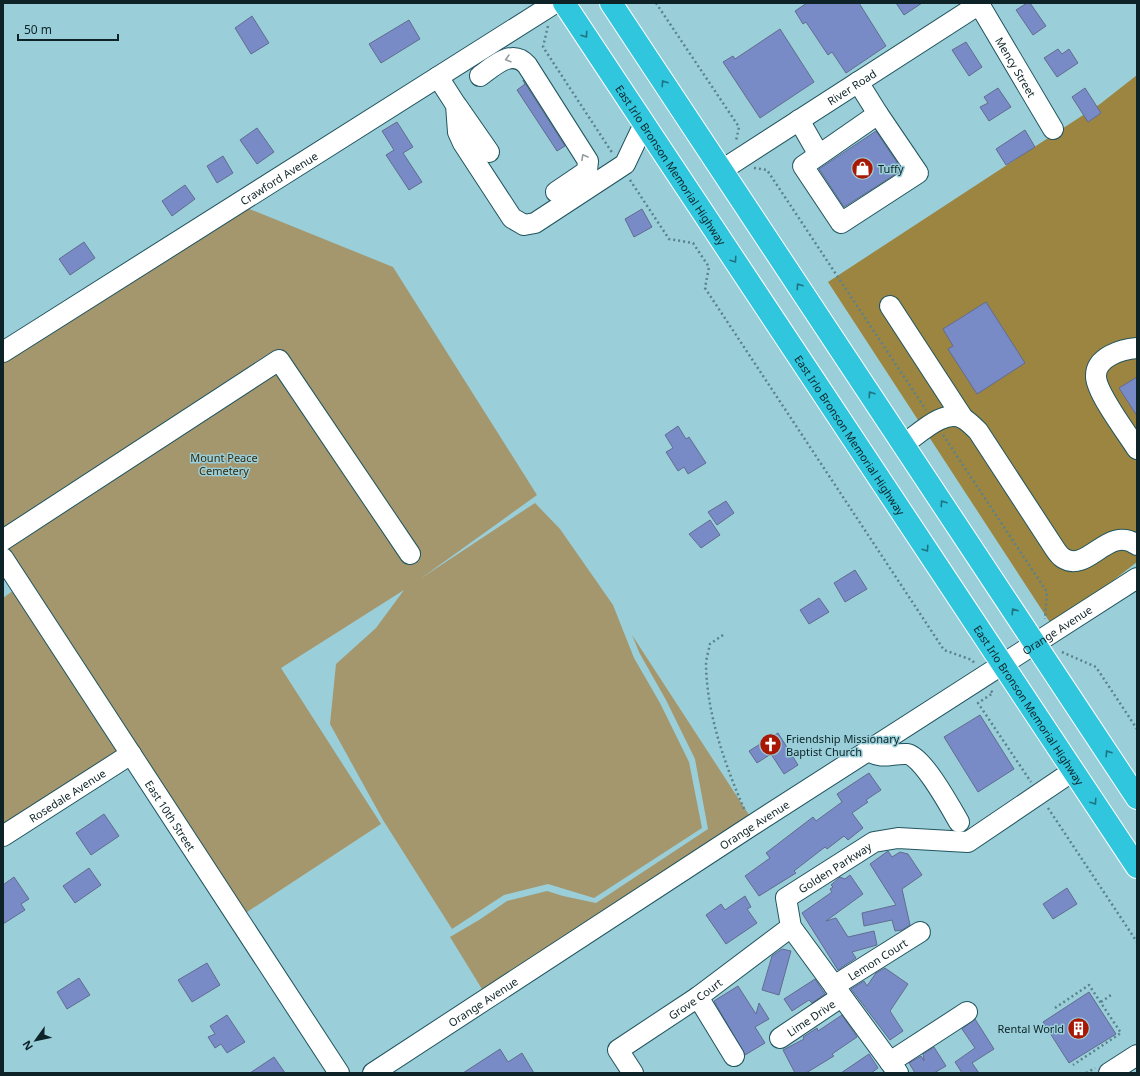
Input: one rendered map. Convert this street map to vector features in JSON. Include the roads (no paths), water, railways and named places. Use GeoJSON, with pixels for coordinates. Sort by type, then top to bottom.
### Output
{"type":"FeatureCollection","features":[{"type":"Feature","properties":{"kind":"highway","name":"East Irlo Bronson Memorial Highway"},"geometry":{"type":"LineString","coordinates":[[564,3],[1137,867]]}},
{"type":"Feature","properties":{"kind":"highway"},"geometry":{"type":"LineString","coordinates":[[611,3],[904,444],[1044,639],[1137,798]]}},
{"type":"Feature","properties":{"kind":"street","name":"River Road"},"geometry":{"type":"LineString","coordinates":[[722,170],[980,4]]}},
{"type":"Feature","properties":{"kind":"street","name":"Mency Street"},"geometry":{"type":"LineString","coordinates":[[980,4],[1053,129]]}},
{"type":"Feature","properties":{"kind":"street","name":"Crawford Avenue"},"geometry":{"type":"LineString","coordinates":[[3,352],[549,7]]}},
{"type":"Feature","properties":{"kind":"street"},"geometry":{"type":"LineString","coordinates":[[480,76],[502,61],[513,57],[519,58],[527,66],[588,161],[588,171],[556,192]]}},
{"type":"Feature","properties":{"kind":"street"},"geometry":{"type":"LineString","coordinates":[[438,77],[488,152]]}},
{"type":"Feature","properties":{"kind":"street"},"geometry":{"type":"LineString","coordinates":[[858,82],[918,173],[841,223],[804,166],[878,114]]}},
{"type":"Feature","properties":{"kind":"street"},"geometry":{"type":"LineString","coordinates":[[456,105],[458,132],[462,143],[512,218],[524,225],[535,223],[622,167],[628,158],[644,124]]}},
{"type":"Feature","properties":{"kind":"street"},"geometry":{"type":"LineString","coordinates":[[799,120],[819,156]]}},
{"type":"Feature","properties":{"kind":"street"},"geometry":{"type":"LineString","coordinates":[[890,306],[963,418],[978,431],[1055,549],[1063,558],[1073,562],[1084,559],[1114,541],[1122,539],[1137,545]]}},
{"type":"Feature","properties":{"kind":"street"},"geometry":{"type":"LineString","coordinates":[[1137,348],[1116,352],[1108,356],[1099,367],[1096,376],[1099,389],[1137,449]]}},
{"type":"Feature","properties":{"kind":"street"},"geometry":{"type":"LineString","coordinates":[[3,540],[279,360],[410,554]]}},
{"type":"Feature","properties":{"kind":"street"},"geometry":{"type":"LineString","coordinates":[[904,444],[935,423],[949,416],[963,418]]}},
{"type":"Feature","properties":{"kind":"street","name":"East 10th Street"},"geometry":{"type":"LineString","coordinates":[[3,558],[338,1073]]}},
{"type":"Feature","properties":{"kind":"street","name":"Orange Avenue"},"geometry":{"type":"LineString","coordinates":[[373,1073],[751,826],[1137,578]]}},
{"type":"Feature","properties":{"kind":"street"},"geometry":{"type":"LineString","coordinates":[[906,726],[915,741],[914,756]]}},
{"type":"Feature","properties":{"kind":"street"},"geometry":{"type":"LineString","coordinates":[[869,750],[882,757],[908,754],[914,756],[923,765],[959,822]]}},
{"type":"Feature","properties":{"kind":"street","name":"Rosedale Avenue"},"geometry":{"type":"LineString","coordinates":[[3,836],[130,754]]}},
{"type":"Feature","properties":{"kind":"street","name":"Golden Parkway"},"geometry":{"type":"LineString","coordinates":[[894,1070],[791,927],[786,898],[874,842],[898,838],[968,842],[1073,771]]}},
{"type":"Feature","properties":{"kind":"street","name":"Grove Court"},"geometry":{"type":"LineString","coordinates":[[632,1073],[618,1050],[698,997],[791,927]]}},
{"type":"Feature","properties":{"kind":"street","name":"Lemon Court"},"geometry":{"type":"LineString","coordinates":[[837,992],[920,932]]}},
{"type":"Feature","properties":{"kind":"street","name":"Lime Drive"},"geometry":{"type":"LineString","coordinates":[[780,1038],[837,992]]}},
{"type":"Feature","properties":{"kind":"street"},"geometry":{"type":"LineString","coordinates":[[698,997],[734,1056]]}},
{"type":"Feature","properties":{"kind":"street"},"geometry":{"type":"LineString","coordinates":[[894,1070],[967,1012]]}},
{"type":"Feature","properties":{"kind":"street"},"geometry":{"type":"LineString","coordinates":[[1109,1073],[1136,1058]]}},
{"type":"Feature","properties":{"kind":"place","name":"Tuffy"},"geometry":{"type":"Point","coordinates":[862,168]}},
{"type":"Feature","properties":{"kind":"place","name":"Friendship Missionary Baptist Church"},"geometry":{"type":"Point","coordinates":[771,744]}},
{"type":"Feature","properties":{"kind":"place","name":"Rental World"},"geometry":{"type":"Point","coordinates":[1079,1028]}},
{"type":"Feature","properties":{"kind":"park label","name":"Mount Peace Cemetery"},"geometry":{"type":"Point","coordinates":[224,463]}}]}
